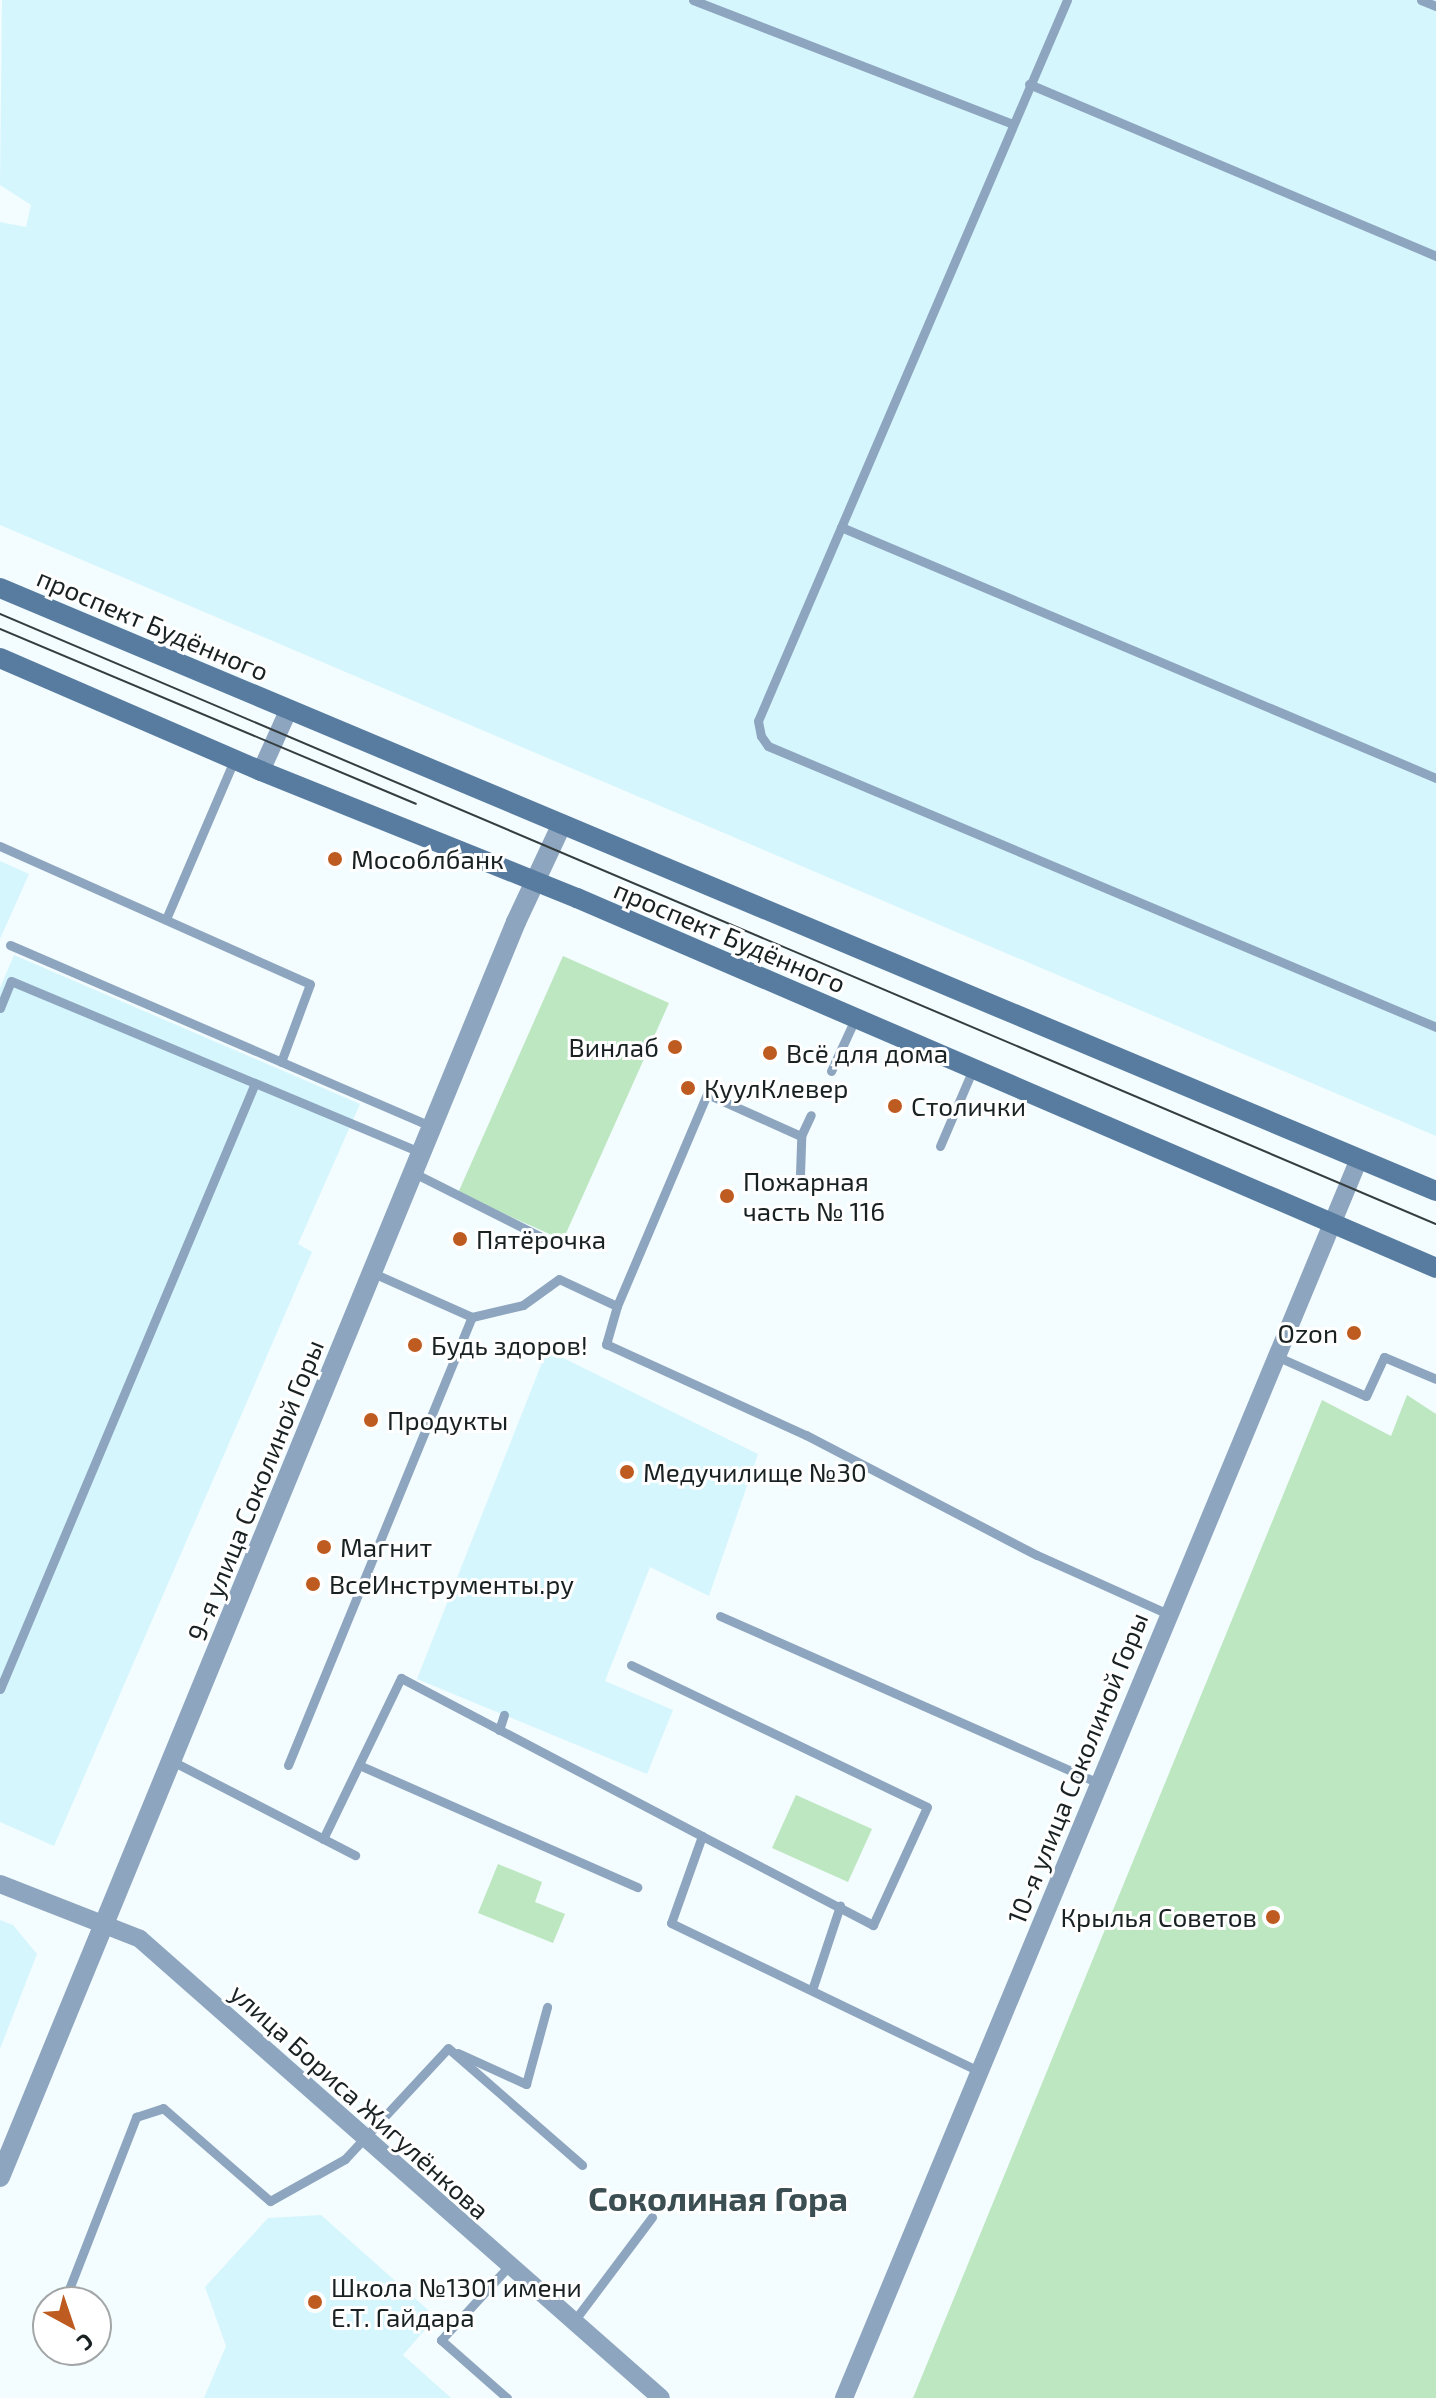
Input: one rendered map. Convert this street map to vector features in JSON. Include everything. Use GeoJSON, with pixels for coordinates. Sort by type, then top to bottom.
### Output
{"type":"FeatureCollection","features":[{"type":"Feature","properties":{"kind":"main road","name":"проспект Будённого"},"geometry":{"type":"LineString","coordinates":[[0,588],[1436,1191]]}},
{"type":"Feature","properties":{"kind":"main road","name":"проспект Будённого"},"geometry":{"type":"LineString","coordinates":[[0,658],[234,760],[535,882],[1436,1268]]}},
{"type":"Feature","properties":{"kind":"street"},"geometry":{"type":"LineString","coordinates":[[261,771],[289,709]]}},
{"type":"Feature","properties":{"kind":"street","name":"9-я улица Соколиной Горы"},"geometry":{"type":"LineString","coordinates":[[0,2177],[422,1153],[562,824]]}},
{"type":"Feature","properties":{"kind":"street","name":"10-я улица Соколиной Горы"},"geometry":{"type":"LineString","coordinates":[[844,2398],[1359,1159]]}},
{"type":"Feature","properties":{"kind":"street","name":"улица Бориса Жигулёнкова"},"geometry":{"type":"LineString","coordinates":[[0,1884],[140,1939],[363,2140],[661,2398]]}},
{"type":"Feature","properties":{"kind":"lane"},"geometry":{"type":"LineString","coordinates":[[693,0],[1012,124]]}},
{"type":"Feature","properties":{"kind":"lane"},"geometry":{"type":"LineString","coordinates":[[1067,0],[758,721],[768,746],[1436,1027]]}},
{"type":"Feature","properties":{"kind":"lane"},"geometry":{"type":"LineString","coordinates":[[1421,0],[1436,6]]}},
{"type":"Feature","properties":{"kind":"lane"},"geometry":{"type":"LineString","coordinates":[[1029,84],[1436,256]]}},
{"type":"Feature","properties":{"kind":"lane"},"geometry":{"type":"LineString","coordinates":[[841,527],[1436,778]]}},
{"type":"Feature","properties":{"kind":"lane"},"geometry":{"type":"LineString","coordinates":[[166,919],[234,760]]}},
{"type":"Feature","properties":{"kind":"lane"},"geometry":{"type":"LineString","coordinates":[[0,846],[310,984],[281,1062]]}},
{"type":"Feature","properties":{"kind":"lane"},"geometry":{"type":"LineString","coordinates":[[10,945],[433,1127]]}},
{"type":"Feature","properties":{"kind":"lane"},"geometry":{"type":"LineString","coordinates":[[0,1008],[11,981],[422,1153]]}},
{"type":"Feature","properties":{"kind":"lane"},"geometry":{"type":"LineString","coordinates":[[831,1071],[855,1019]]}},
{"type":"Feature","properties":{"kind":"lane"},"geometry":{"type":"LineString","coordinates":[[940,1146],[973,1069]]}},
{"type":"Feature","properties":{"kind":"lane"},"geometry":{"type":"LineString","coordinates":[[0,1689],[255,1083]]}},
{"type":"Feature","properties":{"kind":"lane"},"geometry":{"type":"LineString","coordinates":[[801,1136],[707,1094],[617,1306],[606,1344],[806,1435],[1168,1614]]}},
{"type":"Feature","properties":{"kind":"lane"},"geometry":{"type":"LineString","coordinates":[[800,1174],[801,1136],[811,1115]]}},
{"type":"Feature","properties":{"kind":"lane"},"geometry":{"type":"LineString","coordinates":[[414,1173],[545,1239]]}},
{"type":"Feature","properties":{"kind":"lane"},"geometry":{"type":"LineString","coordinates":[[373,1273],[472,1317],[523,1305],[559,1279],[617,1306]]}},
{"type":"Feature","properties":{"kind":"lane"},"geometry":{"type":"LineString","coordinates":[[288,1765],[472,1317]]}},
{"type":"Feature","properties":{"kind":"lane"},"geometry":{"type":"LineString","coordinates":[[1276,1356],[1366,1396],[1384,1357],[1436,1379]]}},
{"type":"Feature","properties":{"kind":"lane"},"geometry":{"type":"LineString","coordinates":[[720,1616],[1099,1783]]}},
{"type":"Feature","properties":{"kind":"lane"},"geometry":{"type":"LineString","coordinates":[[323,1839],[401,1678],[873,1925],[927,1807],[631,1665]]}},
{"type":"Feature","properties":{"kind":"lane"},"geometry":{"type":"LineString","coordinates":[[499,1730],[504,1715]]}},
{"type":"Feature","properties":{"kind":"lane"},"geometry":{"type":"LineString","coordinates":[[172,1761],[355,1855]]}},
{"type":"Feature","properties":{"kind":"lane"},"geometry":{"type":"LineString","coordinates":[[359,1765],[637,1887]]}},
{"type":"Feature","properties":{"kind":"lane"},"geometry":{"type":"LineString","coordinates":[[702,1836],[671,1923],[979,2071]]}},
{"type":"Feature","properties":{"kind":"lane"},"geometry":{"type":"LineString","coordinates":[[812,1990],[840,1906]]}},
{"type":"Feature","properties":{"kind":"lane"},"geometry":{"type":"LineString","coordinates":[[448,2048],[526,2084],[547,2007]]}},
{"type":"Feature","properties":{"kind":"lane"},"geometry":{"type":"LineString","coordinates":[[70,2286],[136,2117],[163,2108],[270,2201],[345,2159],[448,2048]]}},
{"type":"Feature","properties":{"kind":"lane"},"geometry":{"type":"LineString","coordinates":[[448,2048],[582,2165]]}},
{"type":"Feature","properties":{"kind":"lane"},"geometry":{"type":"LineString","coordinates":[[572,2324],[652,2217]]}},
{"type":"Feature","properties":{"kind":"lane"},"geometry":{"type":"LineString","coordinates":[[507,2398],[441,2340],[508,2267]]}},
{"type":"Feature","properties":{"kind":"shaded area"},"geometry":{"type":"Polygon","coordinates":[[[2,0],[1436,0],[1436,1136],[0,525],[0,222],[26,227],[31,205],[0,185],[2,0]]]}},
{"type":"Feature","properties":{"kind":"shaded area"},"geometry":{"type":"Polygon","coordinates":[[[0,861],[29,874],[0,939],[0,861]]]}},
{"type":"Feature","properties":{"kind":"shaded area"},"geometry":{"type":"Polygon","coordinates":[[[14,955],[360,1104],[298,1244],[312,1252],[54,1846],[0,1822],[0,988],[14,955]]]}},
{"type":"Feature","properties":{"kind":"shaded area"},"geometry":{"type":"Polygon","coordinates":[[[547,1350],[758,1454],[709,1596],[650,1567],[605,1681],[673,1710],[647,1774],[417,1679],[547,1350]]]}},
{"type":"Feature","properties":{"kind":"shaded area"},"geometry":{"type":"Polygon","coordinates":[[[0,1920],[13,1925],[37,1954],[0,2049],[0,1920]]]}},
{"type":"Feature","properties":{"kind":"shaded area","name":"Школа №1301 имени Е.Т. Гайдара"},"geometry":{"type":"Polygon","coordinates":[[[321,2215],[436,2317],[403,2355],[451,2398],[204,2398],[226,2346],[205,2287],[268,2218],[321,2215]]]}},
{"type":"Feature","properties":{"kind":"green space"},"geometry":{"type":"Polygon","coordinates":[[[563,956],[669,1003],[563,1240],[458,1193],[563,956]]]}},
{"type":"Feature","properties":{"kind":"green space","name":"Крылья Советов"},"geometry":{"type":"Polygon","coordinates":[[[1407,1395],[1436,1414],[1436,2398],[913,2398],[1322,1400],[1391,1436],[1407,1395]]]}},
{"type":"Feature","properties":{"kind":"green space"},"geometry":{"type":"Polygon","coordinates":[[[796,1795],[872,1829],[848,1882],[772,1848],[796,1795]]]}},
{"type":"Feature","properties":{"kind":"green space"},"geometry":{"type":"Polygon","coordinates":[[[498,1864],[542,1882],[535,1902],[565,1914],[553,1943],[478,1913],[498,1864]]]}},
{"type":"Feature","properties":{"kind":"tram line"},"geometry":{"type":"LineString","coordinates":[[0,614],[1436,1224]]}},
{"type":"Feature","properties":{"kind":"tram line"},"geometry":{"type":"LineString","coordinates":[[0,629],[416,804]]}},
{"type":"Feature","properties":{"kind":"place","name":"Мособлбанк"},"geometry":{"type":"Point","coordinates":[335,859]}},
{"type":"Feature","properties":{"kind":"place","name":"Винлаб"},"geometry":{"type":"Point","coordinates":[675,1047]}},
{"type":"Feature","properties":{"kind":"place","name":"Всё для дома"},"geometry":{"type":"Point","coordinates":[770,1053]}},
{"type":"Feature","properties":{"kind":"place","name":"КуулКлевер"},"geometry":{"type":"Point","coordinates":[688,1088]}},
{"type":"Feature","properties":{"kind":"place","name":"Столички"},"geometry":{"type":"Point","coordinates":[895,1106]}},
{"type":"Feature","properties":{"kind":"place","name":"Пожарная часть № 116"},"geometry":{"type":"Point","coordinates":[727,1196]}},
{"type":"Feature","properties":{"kind":"place","name":"Пятёрочка"},"geometry":{"type":"Point","coordinates":[460,1239]}},
{"type":"Feature","properties":{"kind":"place","name":"Ozon"},"geometry":{"type":"Point","coordinates":[1354,1333]}},
{"type":"Feature","properties":{"kind":"place","name":"Будь здоров!"},"geometry":{"type":"Point","coordinates":[415,1345]}},
{"type":"Feature","properties":{"kind":"place","name":"Продукты"},"geometry":{"type":"Point","coordinates":[371,1420]}},
{"type":"Feature","properties":{"kind":"place","name":"Медучилище №30"},"geometry":{"type":"Point","coordinates":[627,1472]}},
{"type":"Feature","properties":{"kind":"place","name":"Магнит"},"geometry":{"type":"Point","coordinates":[324,1547]}},
{"type":"Feature","properties":{"kind":"place","name":"ВсеИнструменты.ру"},"geometry":{"type":"Point","coordinates":[313,1584]}},
{"type":"Feature","properties":{"kind":"place","name":"Крылья Советов"},"geometry":{"type":"Point","coordinates":[1273,1917]}},
{"type":"Feature","properties":{"kind":"place","name":"Школа №1301 имени Е.Т. Гайдара"},"geometry":{"type":"Point","coordinates":[315,2302]}},
{"type":"Feature","properties":{"kind":"district","name":"Соколиная Гора"},"geometry":{"type":"Point","coordinates":[718,2198]}}]}
